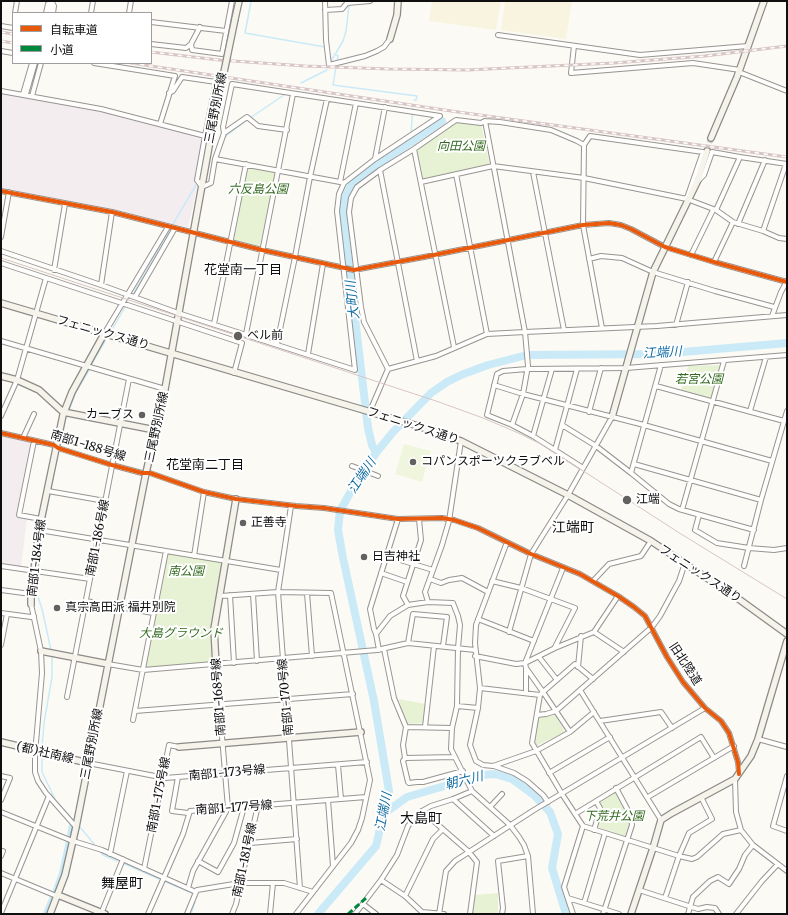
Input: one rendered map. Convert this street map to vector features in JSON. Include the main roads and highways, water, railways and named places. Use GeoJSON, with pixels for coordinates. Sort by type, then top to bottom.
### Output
{"type":"FeatureCollection","features":[{"type":"Feature","properties":{"kind":"main road","name":"三尾野別所線"},"geometry":{"type":"LineString","coordinates":[[50,914],[65,875],[73,841],[146,473],[164,390],[212,130],[239,1]]}},
{"type":"Feature","properties":{"kind":"main road"},"geometry":{"type":"LineString","coordinates":[[390,39],[397,15],[398,1]]}},
{"type":"Feature","properties":{"kind":"main road"},"geometry":{"type":"LineString","coordinates":[[711,138],[739,71],[764,1]]}},
{"type":"Feature","properties":{"kind":"main road"},"geometry":{"type":"LineString","coordinates":[[612,418],[653,272],[696,183],[707,151]]}},
{"type":"Feature","properties":{"kind":"main road","name":"フェニックス通り"},"geometry":{"type":"LineString","coordinates":[[1,303],[234,373],[370,411],[461,441],[568,495],[651,541],[740,600],[787,634]]}},
{"type":"Feature","properties":{"kind":"main road","name":"南部1-184号線"},"geometry":{"type":"LineString","coordinates":[[31,604],[39,530],[63,412],[72,392],[104,334]]}},
{"type":"Feature","properties":{"kind":"main road"},"geometry":{"type":"LineString","coordinates":[[1,376],[16,380],[39,390],[63,412],[155,430]]}},
{"type":"Feature","properties":{"kind":"main road","name":"南部1-168号線"},"geometry":{"type":"LineString","coordinates":[[216,665],[214,629],[236,499]]}},
{"type":"Feature","properties":{"kind":"main road"},"geometry":{"type":"LineString","coordinates":[[631,914],[661,820],[672,812],[737,776],[751,756],[758,739],[787,641]]}},
{"type":"Feature","properties":{"kind":"main road"},"geometry":{"type":"LineString","coordinates":[[41,650],[108,664]]}},
{"type":"Feature","properties":{"kind":"main road","name":"南部1-175号線"},"geometry":{"type":"LineString","coordinates":[[179,747],[360,732]]}},
{"type":"Feature","properties":{"kind":"main road","name":"(都)社南線"},"geometry":{"type":"LineString","coordinates":[[1,742],[88,763]]}},
{"type":"Feature","properties":{"kind":"main road"},"geometry":{"type":"LineString","coordinates":[[58,895],[102,913]]}},
{"type":"Feature","properties":{"kind":"waterway"},"geometry":{"type":"LineString","coordinates":[[251,1],[245,33],[325,47]]}},
{"type":"Feature","properties":{"kind":"waterway"},"geometry":{"type":"LineString","coordinates":[[336,53],[343,41],[346,31],[349,6]]}},
{"type":"Feature","properties":{"kind":"waterway"},"geometry":{"type":"LineString","coordinates":[[334,54],[338,56],[337,62]]}},
{"type":"Feature","properties":{"kind":"waterway"},"geometry":{"type":"LineString","coordinates":[[331,61],[334,56]]}},
{"type":"Feature","properties":{"kind":"waterway"},"geometry":{"type":"LineString","coordinates":[[336,67],[333,85],[417,96],[416,100],[414,100]]}},
{"type":"Feature","properties":{"kind":"waterway"},"geometry":{"type":"LineString","coordinates":[[301,83],[327,70]]}},
{"type":"Feature","properties":{"kind":"waterway"},"geometry":{"type":"LineString","coordinates":[[250,118],[284,95]]}},
{"type":"Feature","properties":{"kind":"waterway"},"geometry":{"type":"LineString","coordinates":[[413,108],[411,133],[416,140]]}},
{"type":"Feature","properties":{"kind":"waterway"},"geometry":{"type":"LineString","coordinates":[[223,140],[227,135],[246,121]]}},
{"type":"Feature","properties":{"kind":"waterway","name":"大町川"},"geometry":{"type":"LineString","coordinates":[[376,453],[372,445],[368,428],[343,217],[345,198],[351,186],[361,176],[442,121]]}},
{"type":"Feature","properties":{"kind":"waterway"},"geometry":{"type":"LineString","coordinates":[[173,224],[196,185]]}},
{"type":"Feature","properties":{"kind":"waterway"},"geometry":{"type":"LineString","coordinates":[[133,294],[169,231]]}},
{"type":"Feature","properties":{"kind":"waterway"},"geometry":{"type":"LineString","coordinates":[[113,328],[125,307]]}},
{"type":"Feature","properties":{"kind":"waterway"},"geometry":{"type":"LineString","coordinates":[[91,365],[105,341]]}},
{"type":"Feature","properties":{"kind":"waterway","name":"江端川"},"geometry":{"type":"LineString","coordinates":[[318,914],[376,846],[389,791],[374,701],[338,530],[340,511],[355,484],[376,453],[393,432],[431,393],[447,382],[488,365],[527,355],[659,354],[787,343]]}},
{"type":"Feature","properties":{"kind":"waterway"},"geometry":{"type":"LineString","coordinates":[[69,410],[76,392],[89,370]]}},
{"type":"Feature","properties":{"kind":"waterway"},"geometry":{"type":"LineString","coordinates":[[60,445],[66,416]]}},
{"type":"Feature","properties":{"kind":"waterway"},"geometry":{"type":"LineString","coordinates":[[51,489],[58,452]]}},
{"type":"Feature","properties":{"kind":"waterway"},"geometry":{"type":"LineString","coordinates":[[43,528],[50,494]]}},
{"type":"Feature","properties":{"kind":"waterway"},"geometry":{"type":"LineString","coordinates":[[38,568],[43,533]]}},
{"type":"Feature","properties":{"kind":"waterway"},"geometry":{"type":"LineString","coordinates":[[36,585],[38,574]]}},
{"type":"Feature","properties":{"kind":"waterway"},"geometry":{"type":"LineString","coordinates":[[36,591],[42,609],[51,650]]}},
{"type":"Feature","properties":{"kind":"waterway"},"geometry":{"type":"LineString","coordinates":[[42,748],[44,723],[52,677],[52,656]]}},
{"type":"Feature","properties":{"kind":"waterway"},"geometry":{"type":"LineString","coordinates":[[42,757],[42,772],[56,801],[73,820]]}},
{"type":"Feature","properties":{"kind":"waterway","name":"朝六川"},"geometry":{"type":"LineString","coordinates":[[385,813],[407,797],[482,775],[495,774],[512,779],[534,795],[550,812],[558,834],[552,868],[566,914]]}},
{"type":"Feature","properties":{"kind":"waterway"},"geometry":{"type":"LineString","coordinates":[[69,837],[71,826]]}},
{"type":"Feature","properties":{"kind":"waterway"},"geometry":{"type":"LineString","coordinates":[[80,827],[94,844]]}},
{"type":"Feature","properties":{"kind":"waterway"},"geometry":{"type":"LineString","coordinates":[[54,893],[61,874],[68,842]]}},
{"type":"Feature","properties":{"kind":"waterway"},"geometry":{"type":"LineString","coordinates":[[101,853],[117,861]]}},
{"type":"Feature","properties":{"kind":"waterway"},"geometry":{"type":"LineString","coordinates":[[125,864],[159,879]]}},
{"type":"Feature","properties":{"kind":"waterway"},"geometry":{"type":"LineString","coordinates":[[166,882],[192,893]]}},
{"type":"Feature","properties":{"kind":"waterway"},"geometry":{"type":"LineString","coordinates":[[45,914],[52,897]]}},
{"type":"Feature","properties":{"kind":"waterway"},"geometry":{"type":"LineString","coordinates":[[191,914],[195,902]]}},
{"type":"Feature","properties":{"kind":"tunnel"},"geometry":{"type":"LineString","coordinates":[[707,151],[711,138]]}},
{"type":"Feature","properties":{"kind":"tram line"},"geometry":{"type":"LineString","coordinates":[[1,258],[439,402],[516,432],[543,445],[681,534],[787,599]]}},
{"type":"Feature","properties":{"kind":"railway"},"geometry":{"type":"LineString","coordinates":[[1,32],[12,34]]}},
{"type":"Feature","properties":{"kind":"railway"},"geometry":{"type":"LineString","coordinates":[[1,41],[12,43]]}},
{"type":"Feature","properties":{"kind":"railway"},"geometry":{"type":"LineString","coordinates":[[152,52],[219,60],[305,66],[467,70],[614,63],[705,56],[787,46]]}},
{"type":"Feature","properties":{"kind":"railway"},"geometry":{"type":"LineString","coordinates":[[138,64],[458,112],[787,157]]}},
{"type":"Feature","properties":{"kind":"place","name":"ベル前"},"geometry":{"type":"Point","coordinates":[238,336]}},
{"type":"Feature","properties":{"kind":"place","name":"カーブス"},"geometry":{"type":"Point","coordinates":[142,415]}},
{"type":"Feature","properties":{"kind":"place","name":"コパンスポーツクラブベル"},"geometry":{"type":"Point","coordinates":[413,462]}},
{"type":"Feature","properties":{"kind":"place","name":"江端"},"geometry":{"type":"Point","coordinates":[627,500]}},
{"type":"Feature","properties":{"kind":"place","name":"正善寺"},"geometry":{"type":"Point","coordinates":[243,523]}},
{"type":"Feature","properties":{"kind":"place","name":"日吉神社"},"geometry":{"type":"Point","coordinates":[364,557]}},
{"type":"Feature","properties":{"kind":"place","name":"真宗高田派 福井別院"},"geometry":{"type":"Point","coordinates":[57,608]}},
{"type":"Feature","properties":{"kind":"district","name":"花堂南一丁目"},"geometry":{"type":"Point","coordinates":[243,270]}},
{"type":"Feature","properties":{"kind":"district","name":"花堂南二丁目"},"geometry":{"type":"Point","coordinates":[205,465]}},
{"type":"Feature","properties":{"kind":"district","name":"江端町"},"geometry":{"type":"Point","coordinates":[573,528]}},
{"type":"Feature","properties":{"kind":"district","name":"大島町"},"geometry":{"type":"Point","coordinates":[421,819]}},
{"type":"Feature","properties":{"kind":"district","name":"舞屋町"},"geometry":{"type":"Point","coordinates":[122,884]}},
{"type":"Feature","properties":{"kind":"park label","name":"向田公園"},"geometry":{"type":"Point","coordinates":[461,147]}},
{"type":"Feature","properties":{"kind":"park label","name":"六反島公園"},"geometry":{"type":"Point","coordinates":[258,190]}},
{"type":"Feature","properties":{"kind":"park label","name":"若宮公園"},"geometry":{"type":"Point","coordinates":[699,380]}},
{"type":"Feature","properties":{"kind":"park label","name":"南公園"},"geometry":{"type":"Point","coordinates":[186,572]}},
{"type":"Feature","properties":{"kind":"park label","name":"大島グラウンド"},"geometry":{"type":"Point","coordinates":[181,634]}},
{"type":"Feature","properties":{"kind":"park label","name":"下荒井公園"},"geometry":{"type":"Point","coordinates":[614,817]}}]}
